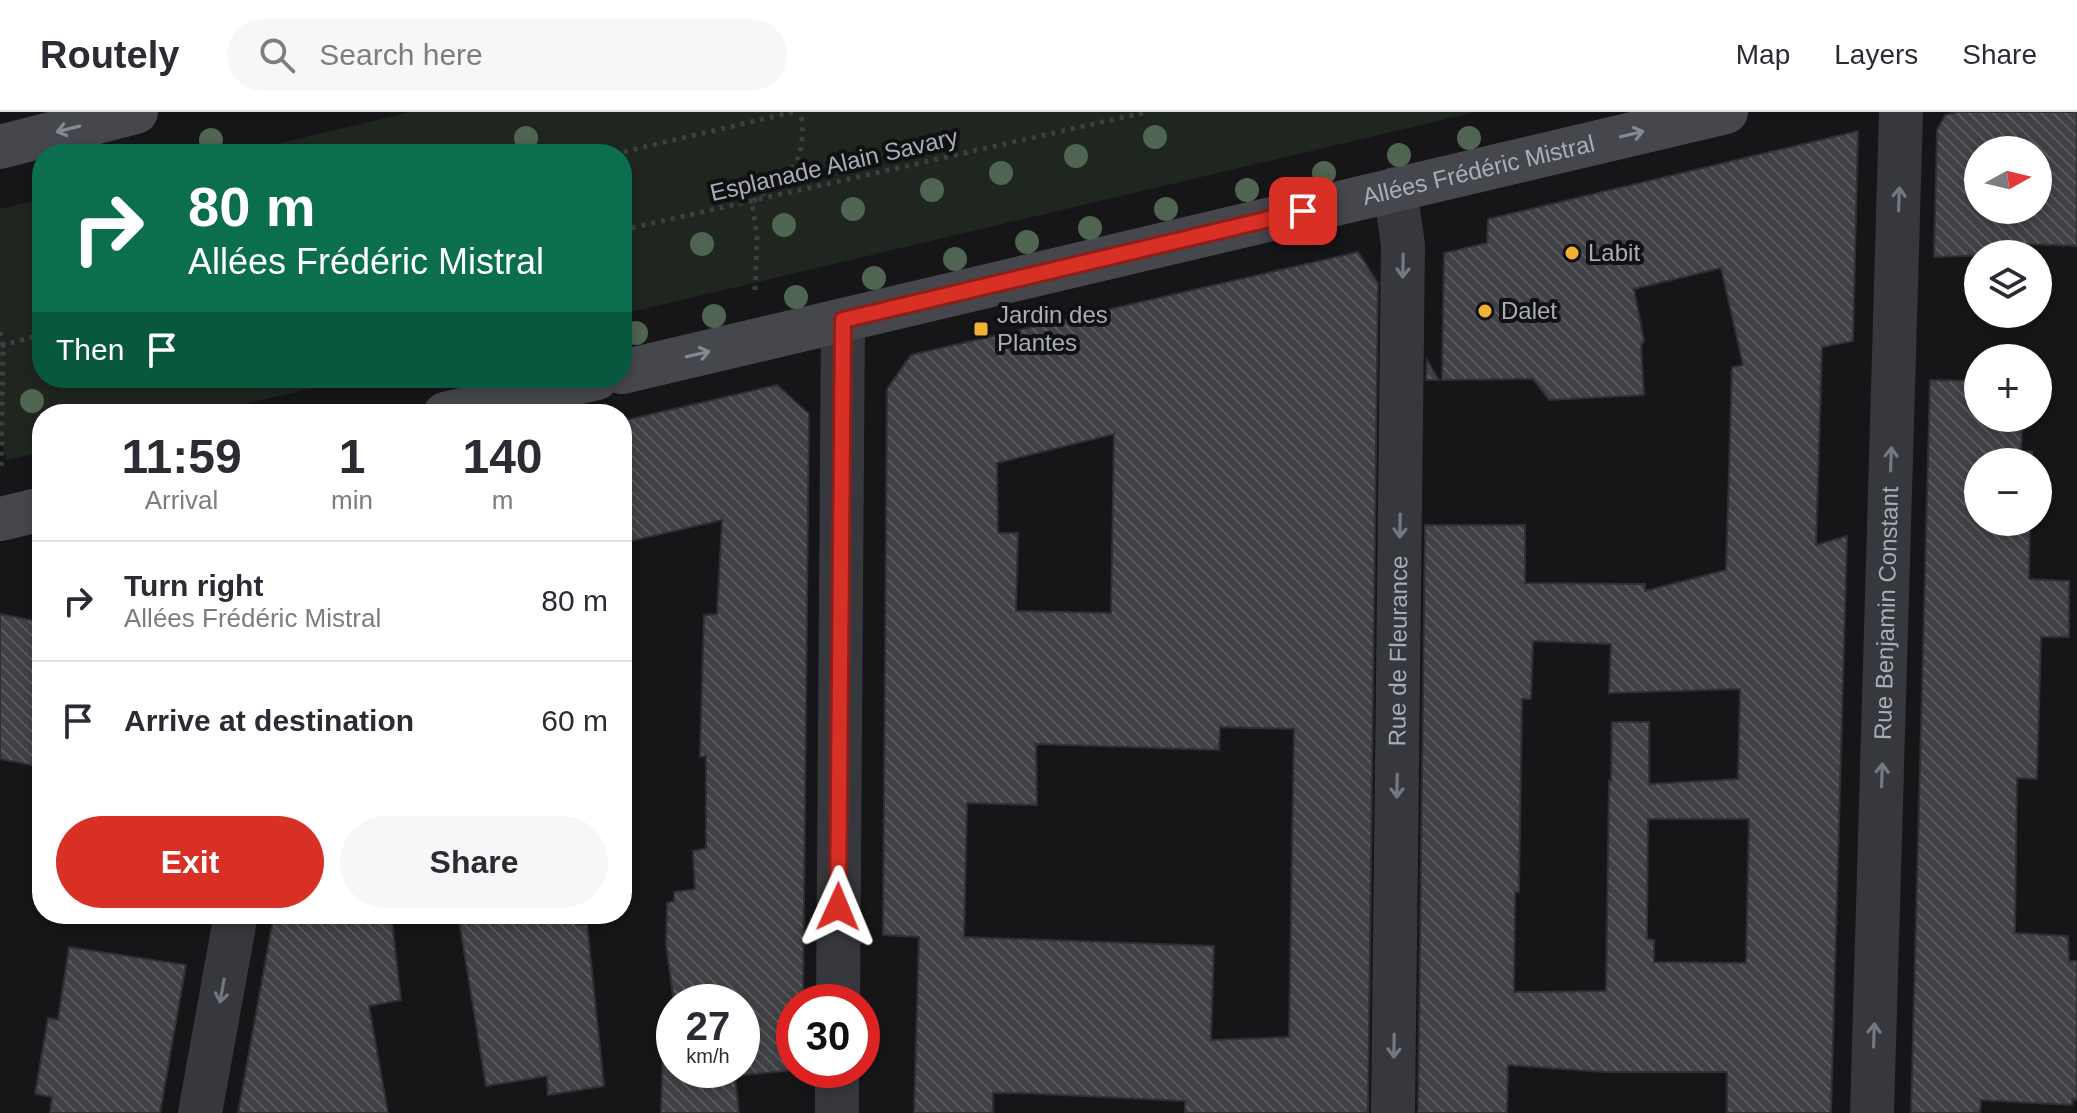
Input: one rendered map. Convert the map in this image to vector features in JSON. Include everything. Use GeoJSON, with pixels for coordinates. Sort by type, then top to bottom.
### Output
{"type":"FeatureCollection","features":[{"type":"Feature","properties":{"kind":"main road"},"geometry":{"type":"LineString","coordinates":[[0,147],[136,112]]}},
{"type":"Feature","properties":{"kind":"main road","name":"Allées Frédéric Mistral"},"geometry":{"type":"LineString","coordinates":[[632,370],[1726,112]]}},
{"type":"Feature","properties":{"kind":"main road"},"geometry":{"type":"LineString","coordinates":[[487,404],[555,388]]}},
{"type":"Feature","properties":{"kind":"main road"},"geometry":{"type":"LineString","coordinates":[[0,519],[32,511]]}},
{"type":"Feature","properties":{"kind":"street","name":"Rue Benjamin Constant"},"geometry":{"type":"LineString","coordinates":[[1872,1113],[1901,112]]}},
{"type":"Feature","properties":{"kind":"street","name":"Rue de Fleurance"},"geometry":{"type":"LineString","coordinates":[[1393,1113],[1403,245],[1395,189]]}},
{"type":"Feature","properties":{"kind":"street"},"geometry":{"type":"LineString","coordinates":[[838,984],[843,320]]}},
{"type":"Feature","properties":{"kind":"street"},"geometry":{"type":"LineString","coordinates":[[200,1113],[234,924]]}},
{"type":"Feature","properties":{"kind":"street"},"geometry":{"type":"LineString","coordinates":[[837,1088],[837,1113]]}},
{"type":"Feature","properties":{"kind":"path"},"geometry":{"type":"LineString","coordinates":[[632,150],[793,112]]}},
{"type":"Feature","properties":{"kind":"path"},"geometry":{"type":"LineString","coordinates":[[755,296],[757,237],[752,202],[793,170],[804,142],[801,112]]}},
{"type":"Feature","properties":{"kind":"path","name":"Esplanade Alain Savary"},"geometry":{"type":"LineString","coordinates":[[632,228],[1147,112]]}},
{"type":"Feature","properties":{"kind":"path"},"geometry":{"type":"LineString","coordinates":[[0,332],[0,485]]}},
{"type":"Feature","properties":{"kind":"path"},"geometry":{"type":"LineString","coordinates":[[1,345],[32,337]]}},
{"type":"Feature","properties":{"kind":"shaded area"},"geometry":{"type":"Polygon","coordinates":[[[411,112],[1476,112],[632,312],[632,144],[276,144],[411,112]]]}},
{"type":"Feature","properties":{"kind":"shaded area"},"geometry":{"type":"Polygon","coordinates":[[[32,201],[32,388],[312,388],[244,404],[32,404],[32,454],[7,460],[0,439],[0,209],[32,201]]]}},
{"type":"Feature","properties":{"kind":"building"},"geometry":{"type":"Polygon","coordinates":[[[1958,112],[2077,112],[2077,246],[2052,245],[2052,240],[1964,240],[1964,256],[1934,257],[1937,130],[1945,115],[1958,112]]]}},
{"type":"Feature","properties":{"kind":"building"},"geometry":{"type":"Polygon","coordinates":[[[1858,131],[1853,341],[1822,347],[1816,545],[1847,536],[1831,1113],[1727,1113],[1727,1072],[1605,1072],[1508,1065],[1507,1113],[1418,1113],[1425,525],[1525,525],[1525,583],[1645,584],[1645,591],[1726,570],[1732,367],[1743,365],[1721,268],[1634,289],[1644,341],[1641,346],[1644,395],[1549,400],[1533,379],[1442,380],[1444,253],[1487,243],[1488,219],[1858,131]],[[1533,641],[1531,699],[1522,699],[1514,992],[1606,991],[1612,722],[1649,722],[1649,784],[1738,779],[1740,689],[1609,693],[1611,644],[1533,641]],[[1648,819],[1647,939],[1654,940],[1654,962],[1746,963],[1749,819],[1648,819]]]}},
{"type":"Feature","properties":{"kind":"building"},"geometry":{"type":"Polygon","coordinates":[[[1358,252],[1378,283],[1368,1113],[1185,1113],[1185,1101],[993,1093],[993,1113],[914,1113],[919,937],[883,935],[887,389],[911,355],[1358,252]],[[1114,434],[997,463],[998,533],[1018,533],[1016,611],[1111,613],[1114,434]],[[1220,727],[1219,750],[1036,744],[1037,805],[967,803],[964,937],[1214,946],[1211,1040],[1289,1037],[1294,729],[1220,727]]]}},
{"type":"Feature","properties":{"kind":"building"},"geometry":{"type":"Polygon","coordinates":[[[1427,360],[1439,380],[1426,380],[1427,360]]]}},
{"type":"Feature","properties":{"kind":"building"},"geometry":{"type":"Polygon","coordinates":[[[1930,380],[1964,381],[1964,432],[2022,432],[2021,448],[1964,448],[1964,536],[2030,536],[2029,579],[2069,581],[2069,637],[2041,637],[2037,779],[2017,778],[2015,933],[2068,936],[2069,961],[2077,961],[2077,1100],[2073,1099],[2072,1105],[1981,1100],[1980,1113],[1911,1113],[1930,380]]]}},
{"type":"Feature","properties":{"kind":"building"},"geometry":{"type":"Polygon","coordinates":[[[777,385],[809,414],[803,984],[776,984],[776,1072],[760,1073],[760,984],[671,984],[666,944],[667,903],[674,901],[674,892],[695,889],[693,851],[706,848],[706,756],[700,757],[704,615],[717,614],[722,520],[632,541],[632,419],[777,385]]]}},
{"type":"Feature","properties":{"kind":"building"},"geometry":{"type":"Polygon","coordinates":[[[0,614],[32,620],[32,765],[0,759],[0,614]]]}},
{"type":"Feature","properties":{"kind":"building"},"geometry":{"type":"Polygon","coordinates":[[[272,924],[392,924],[401,1000],[369,1006],[388,1113],[238,1113],[272,924]]]}},
{"type":"Feature","properties":{"kind":"building"},"geometry":{"type":"Polygon","coordinates":[[[460,924],[587,924],[604,1086],[548,1095],[547,1076],[486,1086],[460,924]]]}},
{"type":"Feature","properties":{"kind":"building"},"geometry":{"type":"Polygon","coordinates":[[[69,947],[186,965],[160,1113],[50,1113],[52,1097],[35,1094],[48,1018],[58,1020],[69,947]]]}},
{"type":"Feature","properties":{"kind":"building"},"geometry":{"type":"Polygon","coordinates":[[[662,1088],[736,1088],[739,1113],[661,1113],[662,1088]]]}},
{"type":"Feature","properties":{"kind":"place","name":"Labit"},"geometry":{"type":"Point","coordinates":[1572,253]}},
{"type":"Feature","properties":{"kind":"place","name":"Dalet"},"geometry":{"type":"Point","coordinates":[1485,311]}},
{"type":"Feature","properties":{"kind":"place","name":"Jardin des Plantes"},"geometry":{"type":"Point","coordinates":[981,329]}},
{"type":"Feature","properties":{"kind":"route"},"geometry":{"type":"LineString","coordinates":[[838,907],[843,320],[1303,211]]}}]}
